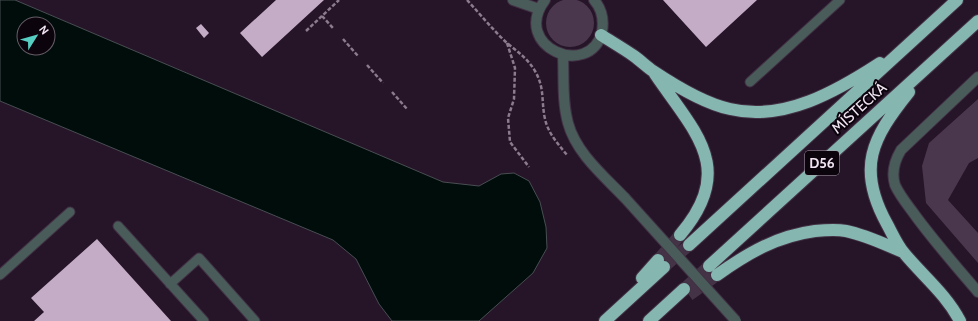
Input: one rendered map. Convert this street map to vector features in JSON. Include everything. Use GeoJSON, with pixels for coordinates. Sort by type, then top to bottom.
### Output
{"type":"FeatureCollection","features":[{"type":"Feature","properties":{"kind":"highway","name":"MÍSTECKÁ"},"geometry":{"type":"LineString","coordinates":[[689,245],[957,0]]}},
{"type":"Feature","properties":{"kind":"highway","name":"MÍSTECKÁ"},"geometry":{"type":"LineString","coordinates":[[903,252],[865,236],[844,230],[802,233],[764,245],[713,271],[978,21]]}},
{"type":"Feature","properties":{"kind":"highway"},"geometry":{"type":"LineString","coordinates":[[601,35],[634,56],[653,71],[702,99],[730,109],[759,112],[787,108],[813,100],[858,77],[911,42]]}},
{"type":"Feature","properties":{"kind":"highway"},"geometry":{"type":"LineString","coordinates":[[935,60],[900,103],[876,140],[870,160],[870,182],[875,201],[903,252],[946,298],[960,321]]}},
{"type":"Feature","properties":{"kind":"highway"},"geometry":{"type":"LineString","coordinates":[[653,71],[694,130],[705,152],[708,175],[705,198],[694,218],[680,235]]}},
{"type":"Feature","properties":{"kind":"highway"},"geometry":{"type":"LineString","coordinates":[[607,319],[661,264]]}},
{"type":"Feature","properties":{"kind":"highway"},"geometry":{"type":"LineString","coordinates":[[650,321],[686,292]]}},
{"type":"Feature","properties":{"kind":"street"},"geometry":{"type":"LineString","coordinates":[[513,0],[538,9]]}},
{"type":"Feature","properties":{"kind":"street"},"geometry":{"type":"LineString","coordinates":[[545,0],[538,9],[536,29],[546,46],[563,55],[581,54],[589,50],[601,35],[603,25],[602,15],[594,0]]}},
{"type":"Feature","properties":{"kind":"street"},"geometry":{"type":"LineString","coordinates":[[563,55],[565,107],[568,124],[584,153],[736,321]]}},
{"type":"Feature","properties":{"kind":"street"},"geometry":{"type":"LineString","coordinates":[[978,77],[921,129],[901,150],[896,158],[894,170],[895,184],[900,194],[935,242],[978,292]]}},
{"type":"Feature","properties":{"kind":"lane"},"geometry":{"type":"LineString","coordinates":[[750,82],[840,0]]}},
{"type":"Feature","properties":{"kind":"lane"},"geometry":{"type":"LineString","coordinates":[[0,275],[70,212]]}},
{"type":"Feature","properties":{"kind":"lane"},"geometry":{"type":"LineString","coordinates":[[118,226],[204,321]]}},
{"type":"Feature","properties":{"kind":"lane"},"geometry":{"type":"LineString","coordinates":[[170,284],[199,258],[255,321]]}},
{"type":"Feature","properties":{"kind":"path"},"geometry":{"type":"LineString","coordinates":[[306,30],[339,0]]}},
{"type":"Feature","properties":{"kind":"path"},"geometry":{"type":"LineString","coordinates":[[467,0],[507,42],[515,68],[514,99],[508,118],[510,142],[529,167]]}},
{"type":"Feature","properties":{"kind":"path"},"geometry":{"type":"LineString","coordinates":[[322,16],[333,28]]}},
{"type":"Feature","properties":{"kind":"path"},"geometry":{"type":"LineString","coordinates":[[342,38],[358,56]]}},
{"type":"Feature","properties":{"kind":"path"},"geometry":{"type":"LineString","coordinates":[[367,65],[383,83]]}},
{"type":"Feature","properties":{"kind":"path"},"geometry":{"type":"LineString","coordinates":[[392,92],[407,109]]}},
{"type":"Feature","properties":{"kind":"shaded area"},"geometry":{"type":"Polygon","coordinates":[[[570,-1],[579,1],[587,6],[592,14],[594,23],[592,32],[587,40],[579,45],[570,47],[561,45],[553,40],[548,32],[546,23],[548,14],[553,6],[561,1],[570,-1]]]}},
{"type":"Feature","properties":{"kind":"shaded area"},"geometry":{"type":"Polygon","coordinates":[[[0,0],[15,0],[53,16],[16,16],[16,56],[56,56],[56,17],[443,182],[479,186],[501,174],[514,173],[529,181],[540,202],[546,227],[547,248],[533,273],[479,321],[392,321],[379,304],[356,259],[333,240],[0,101],[0,0]]]}},
{"type":"Feature","properties":{"kind":"shaded area"},"geometry":{"type":"Polygon","coordinates":[[[978,99],[978,158],[969,163],[948,200],[978,233],[978,263],[926,203],[922,166],[929,143],[978,99]]]}},
{"type":"Feature","properties":{"kind":"building"},"geometry":{"type":"Polygon","coordinates":[[[276,0],[324,0],[262,57],[240,33],[276,0]]]}},
{"type":"Feature","properties":{"kind":"building"},"geometry":{"type":"Polygon","coordinates":[[[663,0],[757,0],[706,47],[663,0]]]}},
{"type":"Feature","properties":{"kind":"building"},"geometry":{"type":"Polygon","coordinates":[[[201,24],[209,33],[204,38],[196,28],[201,24]]]}},
{"type":"Feature","properties":{"kind":"building"},"geometry":{"type":"Polygon","coordinates":[[[97,239],[171,321],[34,321],[44,312],[31,298],[97,239]]]}},
{"type":"Feature","properties":{"kind":"tunnel"},"geometry":{"type":"LineString","coordinates":[[658,260],[680,235]]}},
{"type":"Feature","properties":{"kind":"tunnel"},"geometry":{"type":"LineString","coordinates":[[664,267],[689,245]]}},
{"type":"Feature","properties":{"kind":"tunnel"},"geometry":{"type":"LineString","coordinates":[[684,289],[709,266]]}},
{"type":"Feature","properties":{"kind":"tunnel"},"geometry":{"type":"LineString","coordinates":[[689,295],[717,275]]}}]}
